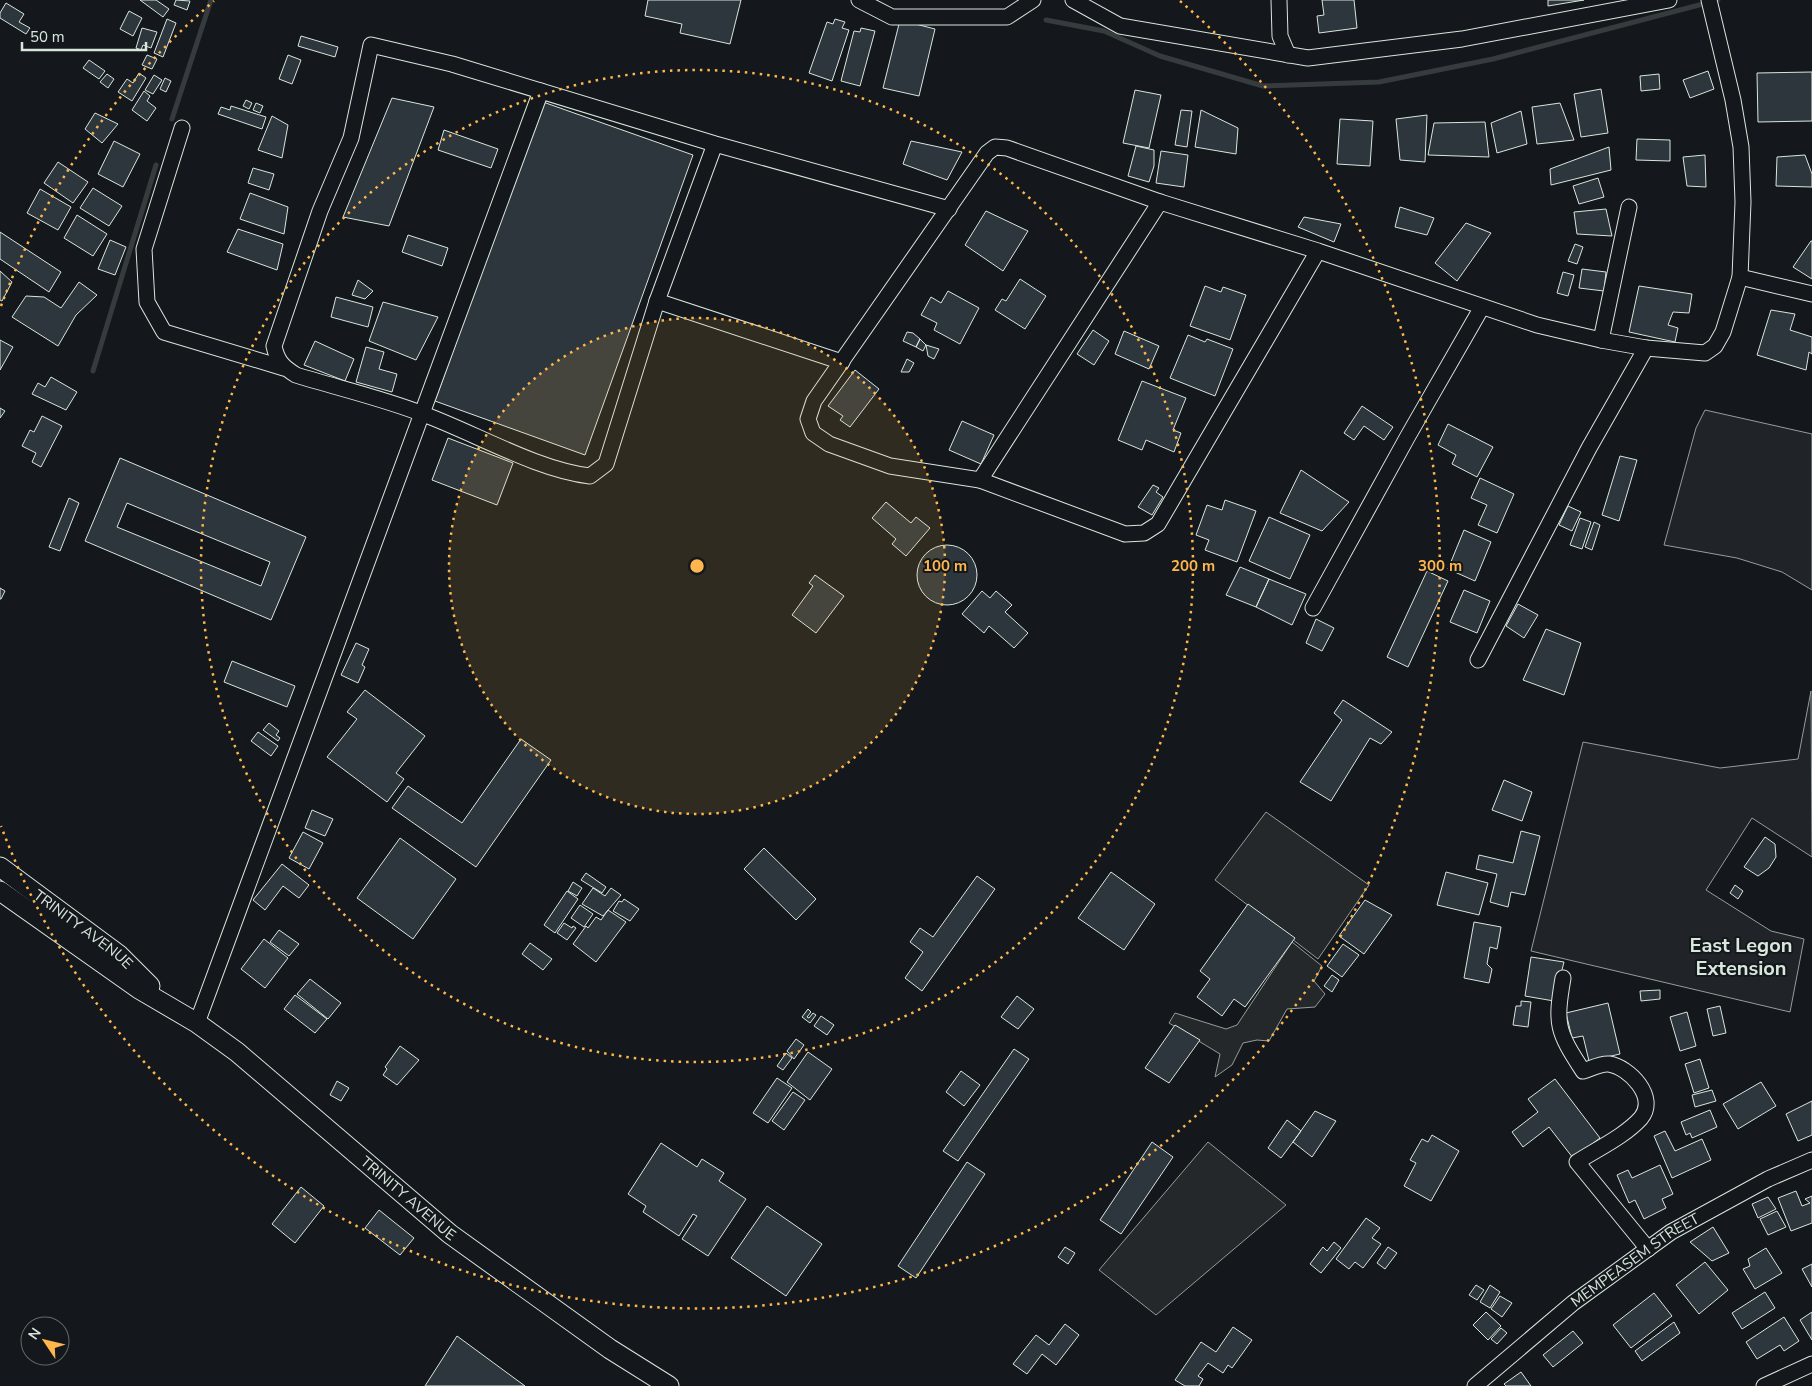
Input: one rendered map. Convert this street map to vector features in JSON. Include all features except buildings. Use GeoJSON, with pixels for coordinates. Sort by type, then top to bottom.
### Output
{"type":"FeatureCollection","features":[{"type":"Feature","properties":{"kind":"street"},"geometry":{"type":"LineString","coordinates":[[858,0],[892,16],[1006,17],[1033,0]]}},
{"type":"Feature","properties":{"kind":"street"},"geometry":{"type":"LineString","coordinates":[[1073,0],[1120,26],[1308,58],[1462,39],[1669,0]]}},
{"type":"Feature","properties":{"kind":"street"},"geometry":{"type":"LineString","coordinates":[[1279,0],[1280,36],[1288,55]]}},
{"type":"Feature","properties":{"kind":"street"},"geometry":{"type":"LineString","coordinates":[[1318,250],[1158,524],[1144,533],[1125,534],[980,480],[890,466],[829,444],[813,433],[808,419],[814,401],[950,209],[987,153],[995,146],[1006,148],[1160,202],[1318,250],[1537,325],[1646,348],[1705,353],[1715,346],[1723,332],[1740,277],[1744,202],[1741,147],[1733,100],[1709,0]]}},
{"type":"Feature","properties":{"kind":"street"},"geometry":{"type":"LineString","coordinates":[[284,368],[277,358],[274,346],[320,211],[351,138],[371,45],[452,64],[715,144],[950,209]]}},
{"type":"Feature","properties":{"kind":"street"},"geometry":{"type":"LineString","coordinates":[[197,1023],[541,91]]}},
{"type":"Feature","properties":{"kind":"street"},"geometry":{"type":"LineString","coordinates":[[182,128],[144,249],[148,302],[164,332],[284,368],[296,375],[422,413],[548,466],[570,474],[590,476],[606,464],[657,301],[715,144]]}},
{"type":"Feature","properties":{"kind":"street"},"geometry":{"type":"LineString","coordinates":[[980,480],[1160,202]]}},
{"type":"Feature","properties":{"kind":"street"},"geometry":{"type":"LineString","coordinates":[[1601,340],[1629,207]]}},
{"type":"Feature","properties":{"kind":"street"},"geometry":{"type":"LineString","coordinates":[[1740,277],[1812,294]]}},
{"type":"Feature","properties":{"kind":"street"},"geometry":{"type":"LineString","coordinates":[[657,301],[842,362]]}},
{"type":"Feature","properties":{"kind":"street"},"geometry":{"type":"LineString","coordinates":[[1313,608],[1482,307]]}},
{"type":"Feature","properties":{"kind":"street"},"geometry":{"type":"LineString","coordinates":[[1478,660],[1585,456],[1646,348]]}},
{"type":"Feature","properties":{"kind":"street","name":"TRINITY AVENUE"},"geometry":{"type":"LineString","coordinates":[[0,868],[119,955],[148,983],[159,999]]}},
{"type":"Feature","properties":{"kind":"street","name":"TRINITY AVENUE"},"geometry":{"type":"LineString","coordinates":[[0,892],[138,988],[197,1023],[237,1052],[450,1234],[596,1339],[669,1386]]}},
{"type":"Feature","properties":{"kind":"street"},"geometry":{"type":"LineString","coordinates":[[1563,978],[1558,1011],[1561,1035],[1583,1072],[1606,1064],[1622,1067],[1637,1079],[1646,1102],[1642,1117],[1577,1162],[1648,1249]]}},
{"type":"Feature","properties":{"kind":"street","name":"MEMPEASEM STREET"},"geometry":{"type":"LineString","coordinates":[[1474,1386],[1573,1303],[1671,1232],[1768,1179],[1812,1160]]}},
{"type":"Feature","properties":{"kind":"street"},"geometry":{"type":"LineString","coordinates":[[1764,1386],[1812,1364]]}},
{"type":"Feature","properties":{"kind":"shaded area"},"geometry":{"type":"Polygon","coordinates":[[[1705,410],[1812,434],[1812,590],[1782,572],[1737,558],[1664,545],[1696,428],[1705,410]]]}},
{"type":"Feature","properties":{"kind":"shaded area"},"geometry":{"type":"Polygon","coordinates":[[[1811,691],[1812,857],[1752,818],[1706,890],[1771,931],[1804,939],[1790,1012],[1531,951],[1583,742],[1720,768],[1798,759],[1811,691]]]}},
{"type":"Feature","properties":{"kind":"shaded area"},"geometry":{"type":"Polygon","coordinates":[[[1266,812],[1369,885],[1318,959],[1215,880],[1266,812]]]}},
{"type":"Feature","properties":{"kind":"shaded area"},"geometry":{"type":"Polygon","coordinates":[[[1292,942],[1322,966],[1314,981],[1325,994],[1315,1007],[1287,1009],[1269,1041],[1257,1040],[1243,1043],[1232,1065],[1215,1077],[1220,1054],[1169,1023],[1175,1013],[1226,1029],[1237,1025],[1292,942]]]}},
{"type":"Feature","properties":{"kind":"shaded area"},"geometry":{"type":"Polygon","coordinates":[[[1208,1142],[1286,1205],[1156,1315],[1099,1270],[1208,1142]]]}},
{"type":"Feature","properties":{"kind":"waterway"},"geometry":{"type":"LineString","coordinates":[[172,119],[211,0]]}},
{"type":"Feature","properties":{"kind":"waterway"},"geometry":{"type":"LineString","coordinates":[[1046,20],[1104,31],[1160,56],[1263,86],[1379,82],[1493,59],[1718,0]]}},
{"type":"Feature","properties":{"kind":"waterway"},"geometry":{"type":"LineString","coordinates":[[93,371],[156,165]]}},
{"type":"Feature","properties":{"kind":"district","name":"East Legon Extension"},"geometry":{"type":"Point","coordinates":[1741,956]}}]}
